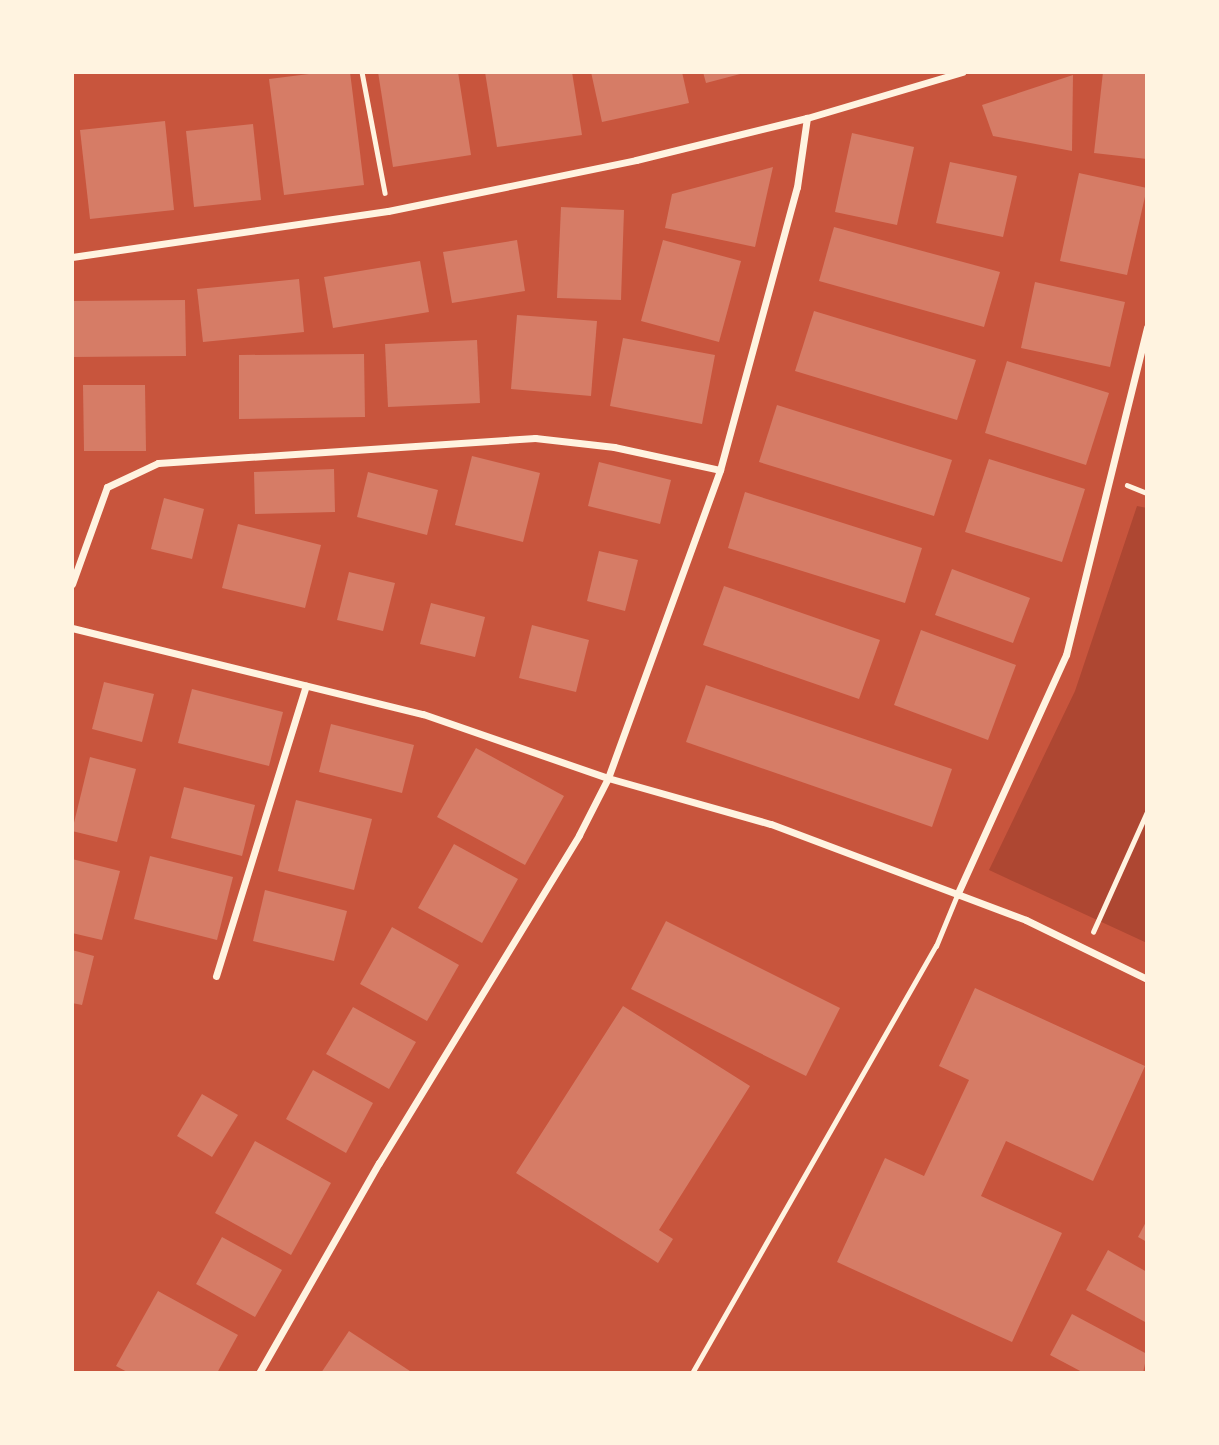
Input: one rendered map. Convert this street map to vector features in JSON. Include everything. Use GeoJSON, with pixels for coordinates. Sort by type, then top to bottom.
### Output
{"type":"FeatureCollection","features":[{"type":"Feature","properties":{"kind":"street"},"geometry":{"type":"LineString","coordinates":[[72,257],[388,211],[636,160],[807,118],[962,72]]}},
{"type":"Feature","properties":{"kind":"street"},"geometry":{"type":"LineString","coordinates":[[259,1373],[379,1163],[579,835],[608,778],[720,470],[797,187],[807,118]]}},
{"type":"Feature","properties":{"kind":"street"},"geometry":{"type":"LineString","coordinates":[[957,895],[1066,655],[1147,327]]}},
{"type":"Feature","properties":{"kind":"street"},"geometry":{"type":"LineString","coordinates":[[72,584],[107,487],[158,463],[535,438],[614,447],[720,470]]}},
{"type":"Feature","properties":{"kind":"street"},"geometry":{"type":"LineString","coordinates":[[72,628],[423,714],[608,778],[771,824],[1026,920],[1147,979]]}},
{"type":"Feature","properties":{"kind":"street"},"geometry":{"type":"LineString","coordinates":[[216,976],[306,685]]}},
{"type":"Feature","properties":{"kind":"lane"},"geometry":{"type":"LineString","coordinates":[[692,1373],[930,957],[957,895]]}},
{"type":"Feature","properties":{"kind":"path"},"geometry":{"type":"LineString","coordinates":[[362,72],[388,211]]}},
{"type":"Feature","properties":{"kind":"path"},"geometry":{"type":"LineString","coordinates":[[1085,949],[1147,812]]}},
{"type":"Feature","properties":{"kind":"shaded area"},"geometry":{"type":"Polygon","coordinates":[[[1137,506],[1147,508],[1147,943],[989,870],[1075,691],[1137,506]]]}},
{"type":"Feature","properties":{"kind":"building"},"geometry":{"type":"Polygon","coordinates":[[[325,72],[350,72],[364,185],[284,195],[269,79],[325,72]]]}},
{"type":"Feature","properties":{"kind":"building"},"geometry":{"type":"Polygon","coordinates":[[[378,72],[458,72],[471,155],[393,167],[378,72]]]}},
{"type":"Feature","properties":{"kind":"building"},"geometry":{"type":"Polygon","coordinates":[[[485,72],[572,72],[582,135],[497,147],[485,72]]]}},
{"type":"Feature","properties":{"kind":"building"},"geometry":{"type":"Polygon","coordinates":[[[591,72],[682,72],[689,103],[602,122],[591,72]]]}},
{"type":"Feature","properties":{"kind":"building"},"geometry":{"type":"Polygon","coordinates":[[[703,72],[744,72],[744,73],[706,83],[703,72]]]}},
{"type":"Feature","properties":{"kind":"building"},"geometry":{"type":"Polygon","coordinates":[[[1103,72],[1147,72],[1147,159],[1094,153],[1103,72]]]}},
{"type":"Feature","properties":{"kind":"building"},"geometry":{"type":"Polygon","coordinates":[[[1073,75],[1072,151],[993,136],[982,105],[1073,75]]]}},
{"type":"Feature","properties":{"kind":"building"},"geometry":{"type":"Polygon","coordinates":[[[165,121],[174,210],[90,219],[80,130],[165,121]]]}},
{"type":"Feature","properties":{"kind":"building"},"geometry":{"type":"Polygon","coordinates":[[[253,124],[261,200],[194,207],[186,131],[253,124]]]}},
{"type":"Feature","properties":{"kind":"building"},"geometry":{"type":"Polygon","coordinates":[[[852,133],[914,147],[897,225],[835,212],[852,133]]]}},
{"type":"Feature","properties":{"kind":"building"},"geometry":{"type":"Polygon","coordinates":[[[950,162],[1017,176],[1003,237],[936,223],[950,162]]]}},
{"type":"Feature","properties":{"kind":"building"},"geometry":{"type":"Polygon","coordinates":[[[773,167],[755,247],[665,228],[672,194],[773,167]]]}},
{"type":"Feature","properties":{"kind":"building"},"geometry":{"type":"Polygon","coordinates":[[[1079,173],[1147,188],[1127,275],[1060,261],[1079,173]]]}},
{"type":"Feature","properties":{"kind":"building"},"geometry":{"type":"Polygon","coordinates":[[[561,207],[624,210],[621,300],[557,298],[561,207]]]}},
{"type":"Feature","properties":{"kind":"building"},"geometry":{"type":"Polygon","coordinates":[[[834,227],[1000,272],[984,327],[819,281],[834,227]]]}},
{"type":"Feature","properties":{"kind":"building"},"geometry":{"type":"Polygon","coordinates":[[[517,240],[525,291],[452,303],[443,252],[517,240]]]}},
{"type":"Feature","properties":{"kind":"building"},"geometry":{"type":"Polygon","coordinates":[[[663,240],[741,261],[719,342],[641,321],[663,240]]]}},
{"type":"Feature","properties":{"kind":"building"},"geometry":{"type":"Polygon","coordinates":[[[420,261],[429,312],[333,328],[324,277],[420,261]]]}},
{"type":"Feature","properties":{"kind":"building"},"geometry":{"type":"Polygon","coordinates":[[[299,279],[304,332],[203,342],[197,289],[299,279]]]}},
{"type":"Feature","properties":{"kind":"building"},"geometry":{"type":"Polygon","coordinates":[[[1035,282],[1125,302],[1110,367],[1021,348],[1035,282]]]}},
{"type":"Feature","properties":{"kind":"building"},"geometry":{"type":"Polygon","coordinates":[[[185,300],[186,356],[72,357],[72,301],[185,300]]]}},
{"type":"Feature","properties":{"kind":"building"},"geometry":{"type":"Polygon","coordinates":[[[814,311],[976,360],[957,420],[795,371],[814,311]]]}},
{"type":"Feature","properties":{"kind":"building"},"geometry":{"type":"Polygon","coordinates":[[[517,315],[597,321],[591,396],[511,389],[517,315]]]}},
{"type":"Feature","properties":{"kind":"building"},"geometry":{"type":"Polygon","coordinates":[[[623,338],[715,355],[702,424],[610,406],[623,338]]]}},
{"type":"Feature","properties":{"kind":"building"},"geometry":{"type":"Polygon","coordinates":[[[477,340],[480,403],[388,407],[385,344],[477,340]]]}},
{"type":"Feature","properties":{"kind":"building"},"geometry":{"type":"Polygon","coordinates":[[[364,354],[365,417],[239,419],[239,355],[364,354]]]}},
{"type":"Feature","properties":{"kind":"building"},"geometry":{"type":"Polygon","coordinates":[[[1007,361],[1109,393],[1086,465],[985,433],[1007,361]]]}},
{"type":"Feature","properties":{"kind":"building"},"geometry":{"type":"Polygon","coordinates":[[[83,385],[145,385],[146,451],[84,451],[83,385]]]}},
{"type":"Feature","properties":{"kind":"building"},"geometry":{"type":"Polygon","coordinates":[[[777,405],[952,460],[934,516],[759,462],[777,405]]]}},
{"type":"Feature","properties":{"kind":"building"},"geometry":{"type":"Polygon","coordinates":[[[472,456],[540,473],[523,542],[455,525],[472,456]]]}},
{"type":"Feature","properties":{"kind":"building"},"geometry":{"type":"Polygon","coordinates":[[[989,459],[1085,489],[1062,562],[965,532],[989,459]]]}},
{"type":"Feature","properties":{"kind":"building"},"geometry":{"type":"Polygon","coordinates":[[[599,462],[671,480],[660,524],[588,506],[599,462]]]}},
{"type":"Feature","properties":{"kind":"building"},"geometry":{"type":"Polygon","coordinates":[[[334,469],[335,512],[255,514],[254,472],[334,469]]]}},
{"type":"Feature","properties":{"kind":"building"},"geometry":{"type":"Polygon","coordinates":[[[368,472],[438,490],[427,535],[357,517],[368,472]]]}},
{"type":"Feature","properties":{"kind":"building"},"geometry":{"type":"Polygon","coordinates":[[[745,492],[922,548],[905,603],[728,548],[745,492]]]}},
{"type":"Feature","properties":{"kind":"building"},"geometry":{"type":"Polygon","coordinates":[[[164,498],[204,509],[192,559],[151,549],[164,498]]]}},
{"type":"Feature","properties":{"kind":"building"},"geometry":{"type":"Polygon","coordinates":[[[238,524],[321,545],[305,608],[222,588],[238,524]]]}},
{"type":"Feature","properties":{"kind":"building"},"geometry":{"type":"Polygon","coordinates":[[[599,551],[638,560],[625,611],[587,601],[599,551]]]}},
{"type":"Feature","properties":{"kind":"building"},"geometry":{"type":"Polygon","coordinates":[[[952,569],[1030,598],[1013,643],[935,615],[952,569]]]}},
{"type":"Feature","properties":{"kind":"building"},"geometry":{"type":"Polygon","coordinates":[[[349,572],[395,583],[383,631],[337,620],[349,572]]]}},
{"type":"Feature","properties":{"kind":"building"},"geometry":{"type":"Polygon","coordinates":[[[724,586],[880,640],[859,699],[703,645],[724,586]]]}},
{"type":"Feature","properties":{"kind":"building"},"geometry":{"type":"Polygon","coordinates":[[[431,603],[485,617],[475,657],[420,644],[431,603]]]}},
{"type":"Feature","properties":{"kind":"building"},"geometry":{"type":"Polygon","coordinates":[[[532,625],[589,640],[576,692],[519,678],[532,625]]]}},
{"type":"Feature","properties":{"kind":"building"},"geometry":{"type":"Polygon","coordinates":[[[921,630],[1016,665],[988,740],[894,705],[921,630]]]}},
{"type":"Feature","properties":{"kind":"building"},"geometry":{"type":"Polygon","coordinates":[[[104,682],[154,694],[142,742],[92,729],[104,682]]]}},
{"type":"Feature","properties":{"kind":"building"},"geometry":{"type":"Polygon","coordinates":[[[706,685],[952,769],[932,827],[686,742],[706,685]]]}},
{"type":"Feature","properties":{"kind":"building"},"geometry":{"type":"Polygon","coordinates":[[[192,689],[283,712],[269,766],[178,743],[192,689]]]}},
{"type":"Feature","properties":{"kind":"building"},"geometry":{"type":"Polygon","coordinates":[[[331,724],[414,745],[402,793],[319,772],[331,724]]]}},
{"type":"Feature","properties":{"kind":"building"},"geometry":{"type":"Polygon","coordinates":[[[476,748],[564,796],[525,865],[437,817],[476,748]]]}},
{"type":"Feature","properties":{"kind":"building"},"geometry":{"type":"Polygon","coordinates":[[[90,757],[136,769],[117,842],[72,831],[90,757]]]}},
{"type":"Feature","properties":{"kind":"building"},"geometry":{"type":"Polygon","coordinates":[[[184,787],[255,805],[242,856],[171,838],[184,787]]]}},
{"type":"Feature","properties":{"kind":"building"},"geometry":{"type":"Polygon","coordinates":[[[296,800],[372,819],[354,890],[278,871],[296,800]]]}},
{"type":"Feature","properties":{"kind":"building"},"geometry":{"type":"Polygon","coordinates":[[[454,844],[518,879],[482,943],[418,908],[454,844]]]}},
{"type":"Feature","properties":{"kind":"building"},"geometry":{"type":"Polygon","coordinates":[[[150,856],[233,877],[217,940],[134,919],[150,856]]]}},
{"type":"Feature","properties":{"kind":"building"},"geometry":{"type":"Polygon","coordinates":[[[72,859],[120,871],[102,940],[72,933],[72,859]]]}},
{"type":"Feature","properties":{"kind":"building"},"geometry":{"type":"Polygon","coordinates":[[[265,890],[347,911],[334,961],[253,941],[265,890]]]}},
{"type":"Feature","properties":{"kind":"building"},"geometry":{"type":"Polygon","coordinates":[[[666,921],[840,1008],[806,1076],[631,989],[666,921]]]}},
{"type":"Feature","properties":{"kind":"building"},"geometry":{"type":"Polygon","coordinates":[[[392,927],[459,965],[427,1021],[360,984],[392,927]]]}},
{"type":"Feature","properties":{"kind":"building"},"geometry":{"type":"Polygon","coordinates":[[[72,950],[94,956],[82,1005],[72,1003],[72,950]]]}},
{"type":"Feature","properties":{"kind":"building"},"geometry":{"type":"Polygon","coordinates":[[[975,988],[1145,1066],[1093,1181],[1006,1141],[981,1196],[1062,1233],[1012,1342],[837,1262],[885,1158],[924,1176],[969,1080],[939,1066],[975,988]]]}},
{"type":"Feature","properties":{"kind":"building"},"geometry":{"type":"Polygon","coordinates":[[[623,1006],[750,1086],[659,1230],[673,1239],[658,1263],[516,1173],[623,1006]]]}},
{"type":"Feature","properties":{"kind":"building"},"geometry":{"type":"Polygon","coordinates":[[[353,1007],[416,1042],[389,1089],[326,1054],[353,1007]]]}},
{"type":"Feature","properties":{"kind":"building"},"geometry":{"type":"Polygon","coordinates":[[[313,1070],[373,1103],[346,1153],[286,1119],[313,1070]]]}},
{"type":"Feature","properties":{"kind":"building"},"geometry":{"type":"Polygon","coordinates":[[[202,1094],[238,1115],[212,1157],[177,1136],[202,1094]]]}},
{"type":"Feature","properties":{"kind":"building"},"geometry":{"type":"Polygon","coordinates":[[[255,1141],[331,1183],[291,1255],[215,1213],[255,1141]]]}},
{"type":"Feature","properties":{"kind":"building"},"geometry":{"type":"Polygon","coordinates":[[[1147,1220],[1147,1242],[1138,1237],[1147,1220]]]}},
{"type":"Feature","properties":{"kind":"building"},"geometry":{"type":"Polygon","coordinates":[[[222,1237],[282,1270],[255,1317],[196,1284],[222,1237]]]}},
{"type":"Feature","properties":{"kind":"building"},"geometry":{"type":"Polygon","coordinates":[[[1108,1250],[1147,1272],[1147,1323],[1086,1290],[1108,1250]]]}},
{"type":"Feature","properties":{"kind":"building"},"geometry":{"type":"Polygon","coordinates":[[[158,1291],[238,1335],[217,1373],[129,1373],[116,1366],[158,1291]]]}},
{"type":"Feature","properties":{"kind":"building"},"geometry":{"type":"Polygon","coordinates":[[[1072,1314],[1147,1354],[1143,1373],[1084,1373],[1050,1355],[1072,1314]]]}},
{"type":"Feature","properties":{"kind":"building"},"geometry":{"type":"Polygon","coordinates":[[[349,1331],[413,1373],[321,1373],[349,1331]]]}}]}
